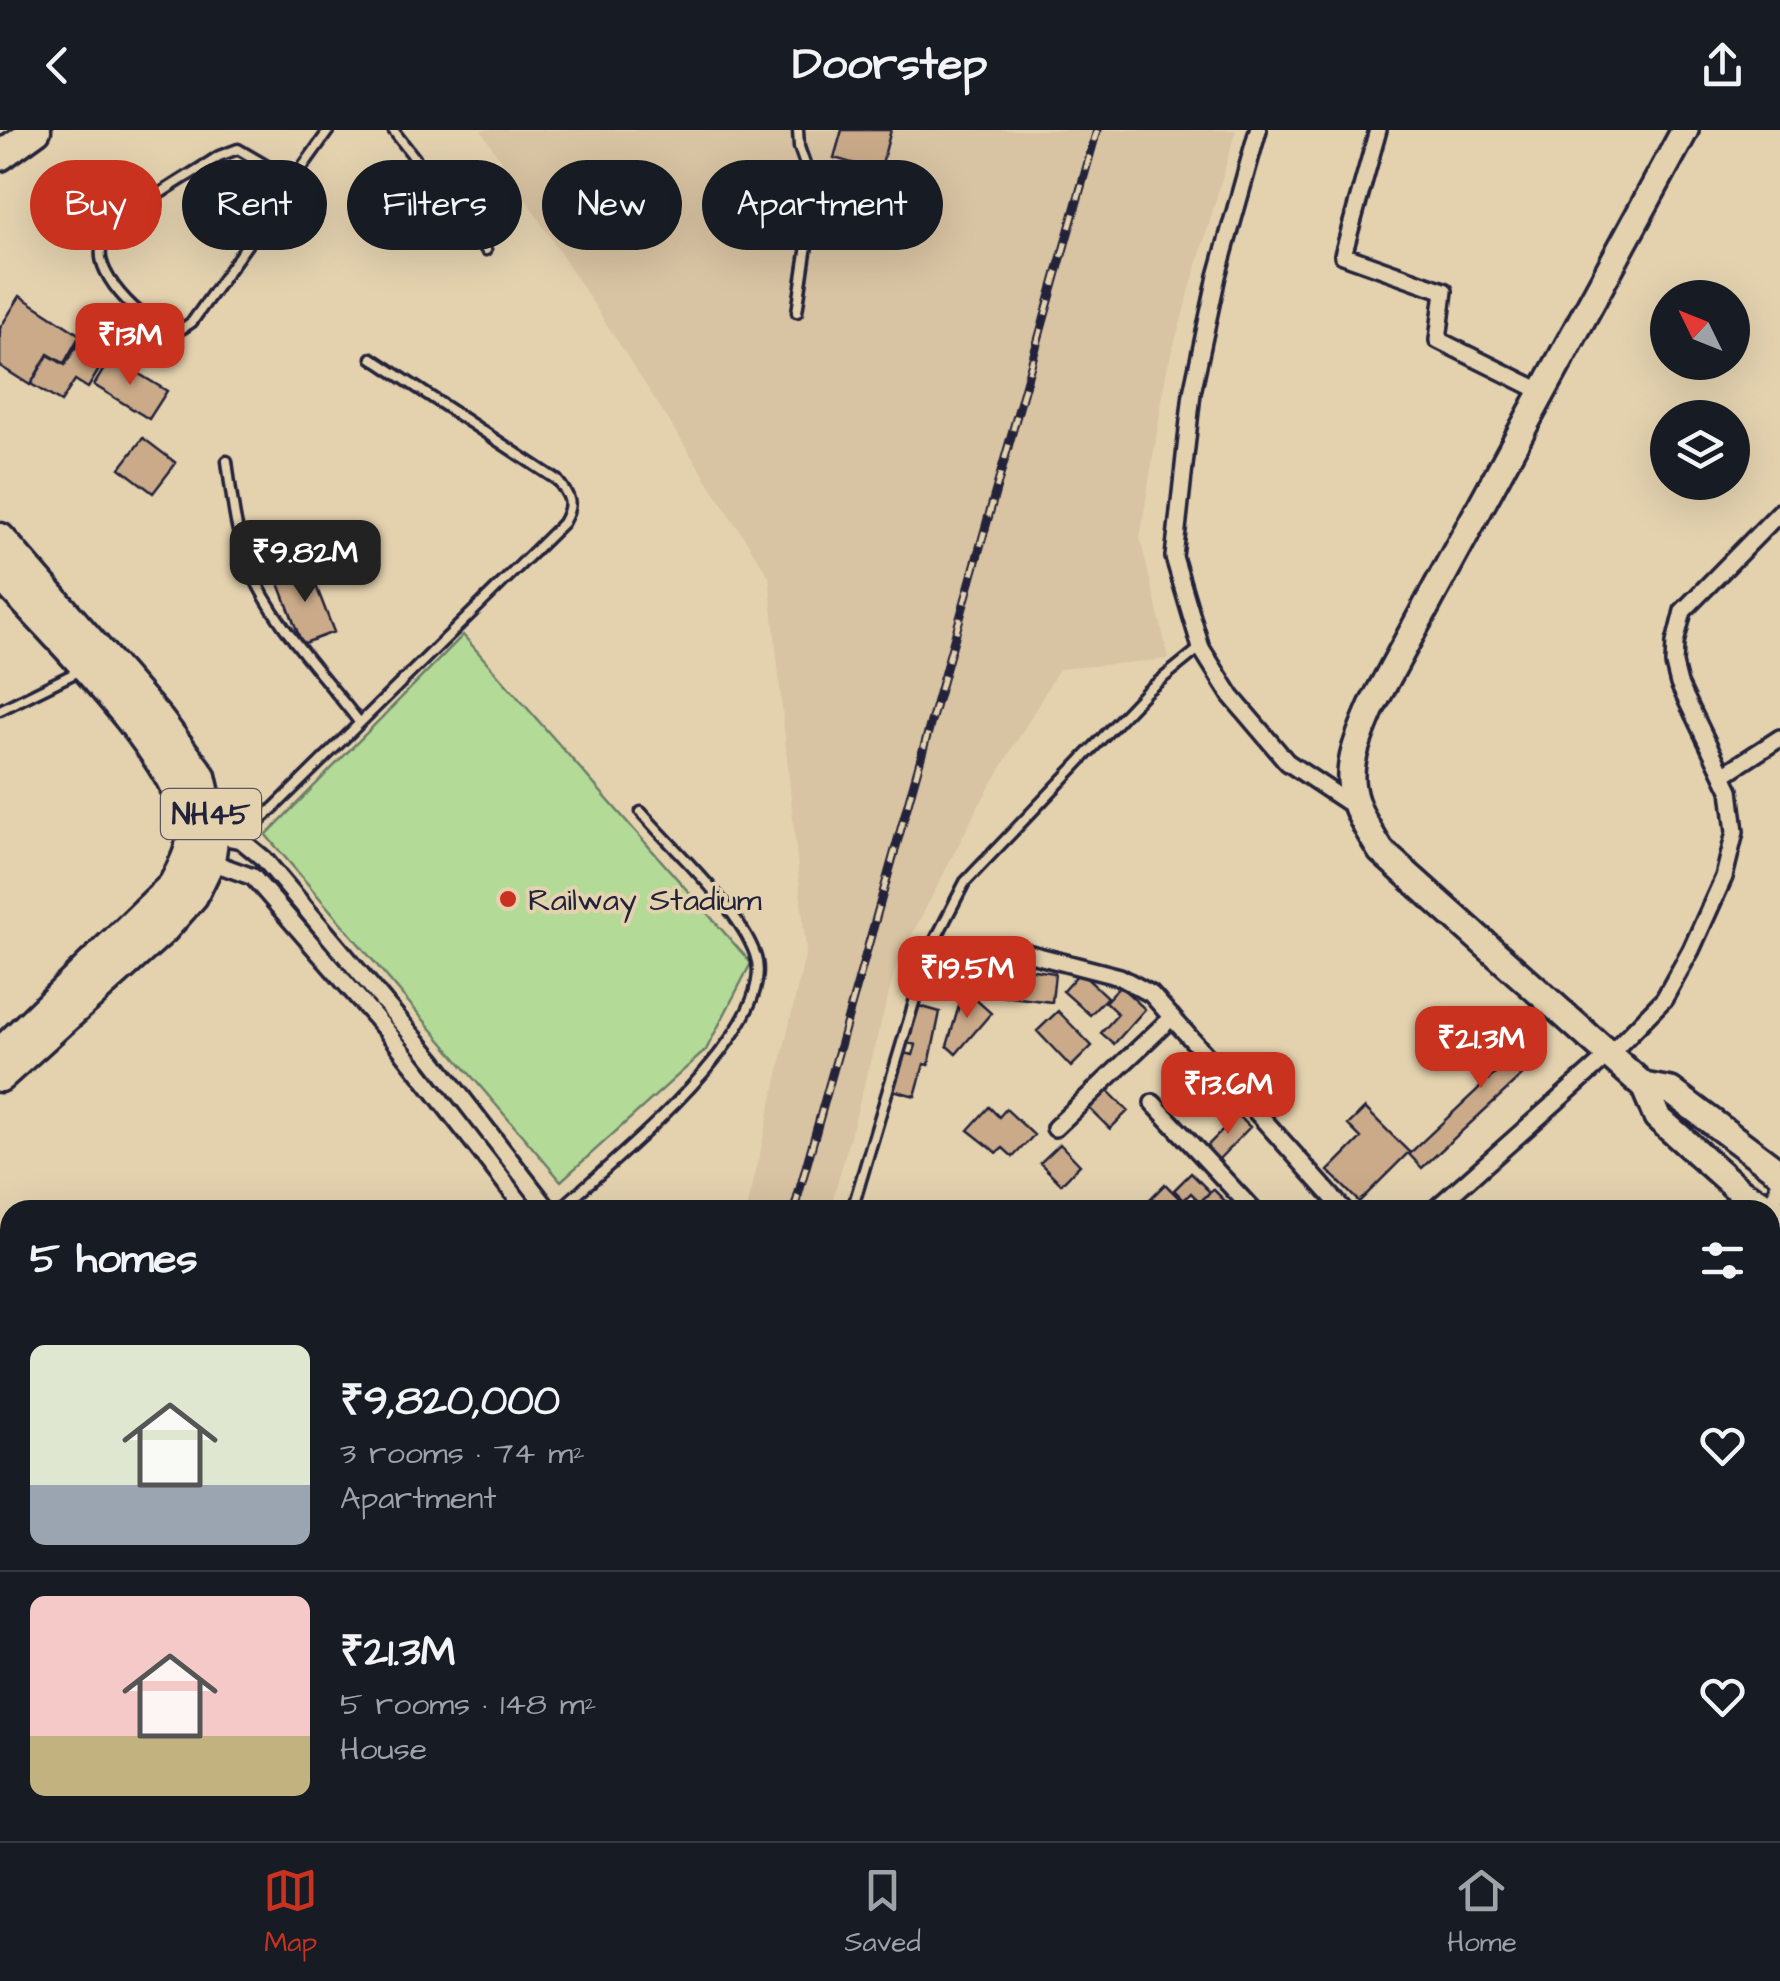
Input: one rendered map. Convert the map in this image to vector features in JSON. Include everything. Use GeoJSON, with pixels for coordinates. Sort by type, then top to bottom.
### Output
{"type":"FeatureCollection","features":[{"type":"Feature","properties":{"kind":"highway"},"geometry":{"type":"LineString","coordinates":[[0,156],[36,130]]}},
{"type":"Feature","properties":{"kind":"highway","name":"NH45"},"geometry":{"type":"LineString","coordinates":[[0,538],[159,720],[201,776],[209,844],[193,896],[164,929],[0,1077]]}},
{"type":"Feature","properties":{"kind":"highway","name":"NH45"},"geometry":{"type":"LineString","coordinates":[[0,574],[160,763],[209,844]]}},
{"type":"Feature","properties":{"kind":"highway","name":"NH45"},"geometry":{"type":"LineString","coordinates":[[0,1053],[141,920],[209,844]]}},
{"type":"Feature","properties":{"kind":"main road"},"geometry":{"type":"LineString","coordinates":[[1685,130],[1372,706],[1350,756],[1352,806],[1381,851],[1464,929],[1611,1052],[1644,1086],[1656,1117],[1752,1200]]}},
{"type":"Feature","properties":{"kind":"main road"},"geometry":{"type":"LineString","coordinates":[[1644,1086],[1671,1091],[1780,1175]]}},
{"type":"Feature","properties":{"kind":"street"},"geometry":{"type":"LineString","coordinates":[[1258,130],[1217,276],[1192,393],[1174,557],[1200,648],[1231,696],[1287,762],[1352,806]]}},
{"type":"Feature","properties":{"kind":"street"},"geometry":{"type":"LineString","coordinates":[[1378,130],[1344,255],[1444,291],[1438,340],[1543,392]]}},
{"type":"Feature","properties":{"kind":"street"},"geometry":{"type":"LineString","coordinates":[[1445,1200],[1611,1052],[1664,999],[1724,877],[1735,832],[1730,790],[1679,684],[1674,664],[1675,643],[1684,611],[1780,512]]}},
{"type":"Feature","properties":{"kind":"street"},"geometry":{"type":"LineString","coordinates":[[1723,774],[1780,738]]}},
{"type":"Feature","properties":{"kind":"street"},"geometry":{"type":"LineString","coordinates":[[209,844],[253,878],[386,1030],[518,1200]]}},
{"type":"Feature","properties":{"kind":"street"},"geometry":{"type":"LineString","coordinates":[[209,844],[264,859],[371,985],[541,1200]]}},
{"type":"Feature","properties":{"kind":"street"},"geometry":{"type":"LineString","coordinates":[[1011,950],[1120,977],[1151,994],[1335,1200]]}},
{"type":"Feature","properties":{"kind":"street"},"geometry":{"type":"LineString","coordinates":[[1056,1128],[1172,1017]]}},
{"type":"Feature","properties":{"kind":"street"},"geometry":{"type":"LineString","coordinates":[[1153,1103],[1244,1200]]}},
{"type":"Feature","properties":{"kind":"street"},"geometry":{"type":"LineString","coordinates":[[1776,1200],[1780,1175]]}},
{"type":"Feature","properties":{"kind":"lane"},"geometry":{"type":"LineString","coordinates":[[306,160],[329,130]]}},
{"type":"Feature","properties":{"kind":"lane"},"geometry":{"type":"LineString","coordinates":[[393,130],[416,160]]}},
{"type":"Feature","properties":{"kind":"lane"},"geometry":{"type":"LineString","coordinates":[[797,312],[815,192],[799,147],[798,130]]}},
{"type":"Feature","properties":{"kind":"lane"},"geometry":{"type":"LineString","coordinates":[[238,150],[291,180],[210,300],[192,322],[178,330],[160,327],[105,279],[99,263],[102,246],[115,228],[218,156],[238,150]]}},
{"type":"Feature","properties":{"kind":"lane"},"geometry":{"type":"LineString","coordinates":[[209,844],[360,722],[562,523],[572,508],[570,495],[557,480],[372,358]]}},
{"type":"Feature","properties":{"kind":"lane"},"geometry":{"type":"LineString","coordinates":[[227,461],[237,527],[250,570],[270,604],[360,722]]}},
{"type":"Feature","properties":{"kind":"lane"},"geometry":{"type":"LineString","coordinates":[[855,1200],[929,958],[965,882],[1146,691],[1200,648]]}},
{"type":"Feature","properties":{"kind":"lane"},"geometry":{"type":"LineString","coordinates":[[0,710],[84,669]]}},
{"type":"Feature","properties":{"kind":"lane"},"geometry":{"type":"LineString","coordinates":[[570,1200],[664,1113],[740,1030],[760,986],[756,956],[742,928],[641,812]]}},
{"type":"Feature","properties":{"kind":"shaded area"},"geometry":{"type":"Polygon","coordinates":[[[481,130],[1236,130],[1167,369],[1140,538],[1169,659],[1059,669],[978,807],[897,964],[833,1200],[749,1200],[806,951],[769,576],[558,250],[682,250],[682,160],[542,160],[542,224],[522,193],[522,160],[500,160],[481,130]]]}},
{"type":"Feature","properties":{"kind":"green space","name":"Railway Stadium"},"geometry":{"type":"Polygon","coordinates":[[[463,635],[751,963],[706,1050],[561,1181],[266,835],[463,635]]]}},
{"type":"Feature","properties":{"kind":"building"},"geometry":{"type":"Polygon","coordinates":[[[842,130],[891,130],[883,160],[834,158],[842,130]]]}},
{"type":"Feature","properties":{"kind":"building"},"geometry":{"type":"Polygon","coordinates":[[[20,296],[80,335],[64,363],[48,354],[30,385],[0,366],[0,328],[20,296]]]}},
{"type":"Feature","properties":{"kind":"building"},"geometry":{"type":"Polygon","coordinates":[[[80,340],[107,356],[88,388],[75,380],[61,402],[31,384],[48,355],[65,365],[80,340]]]}},
{"type":"Feature","properties":{"kind":"building"},"geometry":{"type":"Polygon","coordinates":[[[111,357],[167,391],[149,419],[94,385],[111,357]]]}},
{"type":"Feature","properties":{"kind":"building"},"geometry":{"type":"Polygon","coordinates":[[[143,438],[176,463],[153,493],[120,468],[143,438]]]}},
{"type":"Feature","properties":{"kind":"building"},"geometry":{"type":"Polygon","coordinates":[[[308,565],[334,632],[302,644],[277,578],[308,565]]]}},
{"type":"Feature","properties":{"kind":"building"},"geometry":{"type":"Polygon","coordinates":[[[970,960],[1010,966],[1007,997],[965,989],[970,960]]]}},
{"type":"Feature","properties":{"kind":"building"},"geometry":{"type":"Polygon","coordinates":[[[1013,967],[1055,973],[1052,1002],[1010,997],[1013,967]]]}},
{"type":"Feature","properties":{"kind":"building"},"geometry":{"type":"Polygon","coordinates":[[[1080,972],[1107,997],[1090,1015],[1063,991],[1080,972]]]}},
{"type":"Feature","properties":{"kind":"building"},"geometry":{"type":"Polygon","coordinates":[[[1120,986],[1145,1009],[1114,1044],[1101,1033],[1118,1014],[1105,1002],[1120,986]]]}},
{"type":"Feature","properties":{"kind":"building"},"geometry":{"type":"Polygon","coordinates":[[[964,989],[991,1013],[956,1054],[947,1046],[964,989]]]}},
{"type":"Feature","properties":{"kind":"building"},"geometry":{"type":"Polygon","coordinates":[[[919,1006],[940,1012],[929,1065],[924,1064],[915,1096],[893,1090],[903,1053],[913,1055],[916,1045],[908,1043],[919,1006]]]}},
{"type":"Feature","properties":{"kind":"building"},"geometry":{"type":"Polygon","coordinates":[[[1058,1011],[1092,1046],[1071,1067],[1037,1031],[1058,1011]]]}},
{"type":"Feature","properties":{"kind":"building"},"geometry":{"type":"Polygon","coordinates":[[[1500,1016],[1540,1059],[1422,1168],[1409,1154],[1509,1060],[1483,1032],[1500,1016]]]}},
{"type":"Feature","properties":{"kind":"building"},"geometry":{"type":"Polygon","coordinates":[[[1107,1090],[1128,1111],[1110,1129],[1089,1108],[1107,1090]]]}},
{"type":"Feature","properties":{"kind":"building"},"geometry":{"type":"Polygon","coordinates":[[[989,1107],[999,1117],[1006,1109],[1034,1135],[1013,1157],[1003,1148],[997,1153],[968,1130],[989,1107]]]}},
{"type":"Feature","properties":{"kind":"building"},"geometry":{"type":"Polygon","coordinates":[[[1365,1108],[1409,1152],[1361,1200],[1328,1171],[1361,1138],[1348,1125],[1365,1108]]]}},
{"type":"Feature","properties":{"kind":"building"},"geometry":{"type":"Polygon","coordinates":[[[1238,1115],[1250,1127],[1218,1160],[1206,1147],[1238,1115]]]}},
{"type":"Feature","properties":{"kind":"building"},"geometry":{"type":"Polygon","coordinates":[[[1060,1144],[1080,1165],[1061,1184],[1040,1163],[1060,1144]]]}},
{"type":"Feature","properties":{"kind":"building"},"geometry":{"type":"Polygon","coordinates":[[[1191,1173],[1210,1192],[1202,1200],[1191,1193],[1184,1200],[1174,1190],[1191,1173]]]}},
{"type":"Feature","properties":{"kind":"building"},"geometry":{"type":"Polygon","coordinates":[[[1165,1184],[1181,1200],[1153,1200],[1165,1184]]]}},
{"type":"Feature","properties":{"kind":"building"},"geometry":{"type":"Polygon","coordinates":[[[1213,1189],[1224,1200],[1203,1200],[1213,1189]]]}},
{"type":"Feature","properties":{"kind":"railway"},"geometry":{"type":"LineString","coordinates":[[797,1200],[1097,130]]}},
{"type":"Feature","properties":{"kind":"place","name":"Railway Stadium"},"geometry":{"type":"Point","coordinates":[508,899]}}]}
